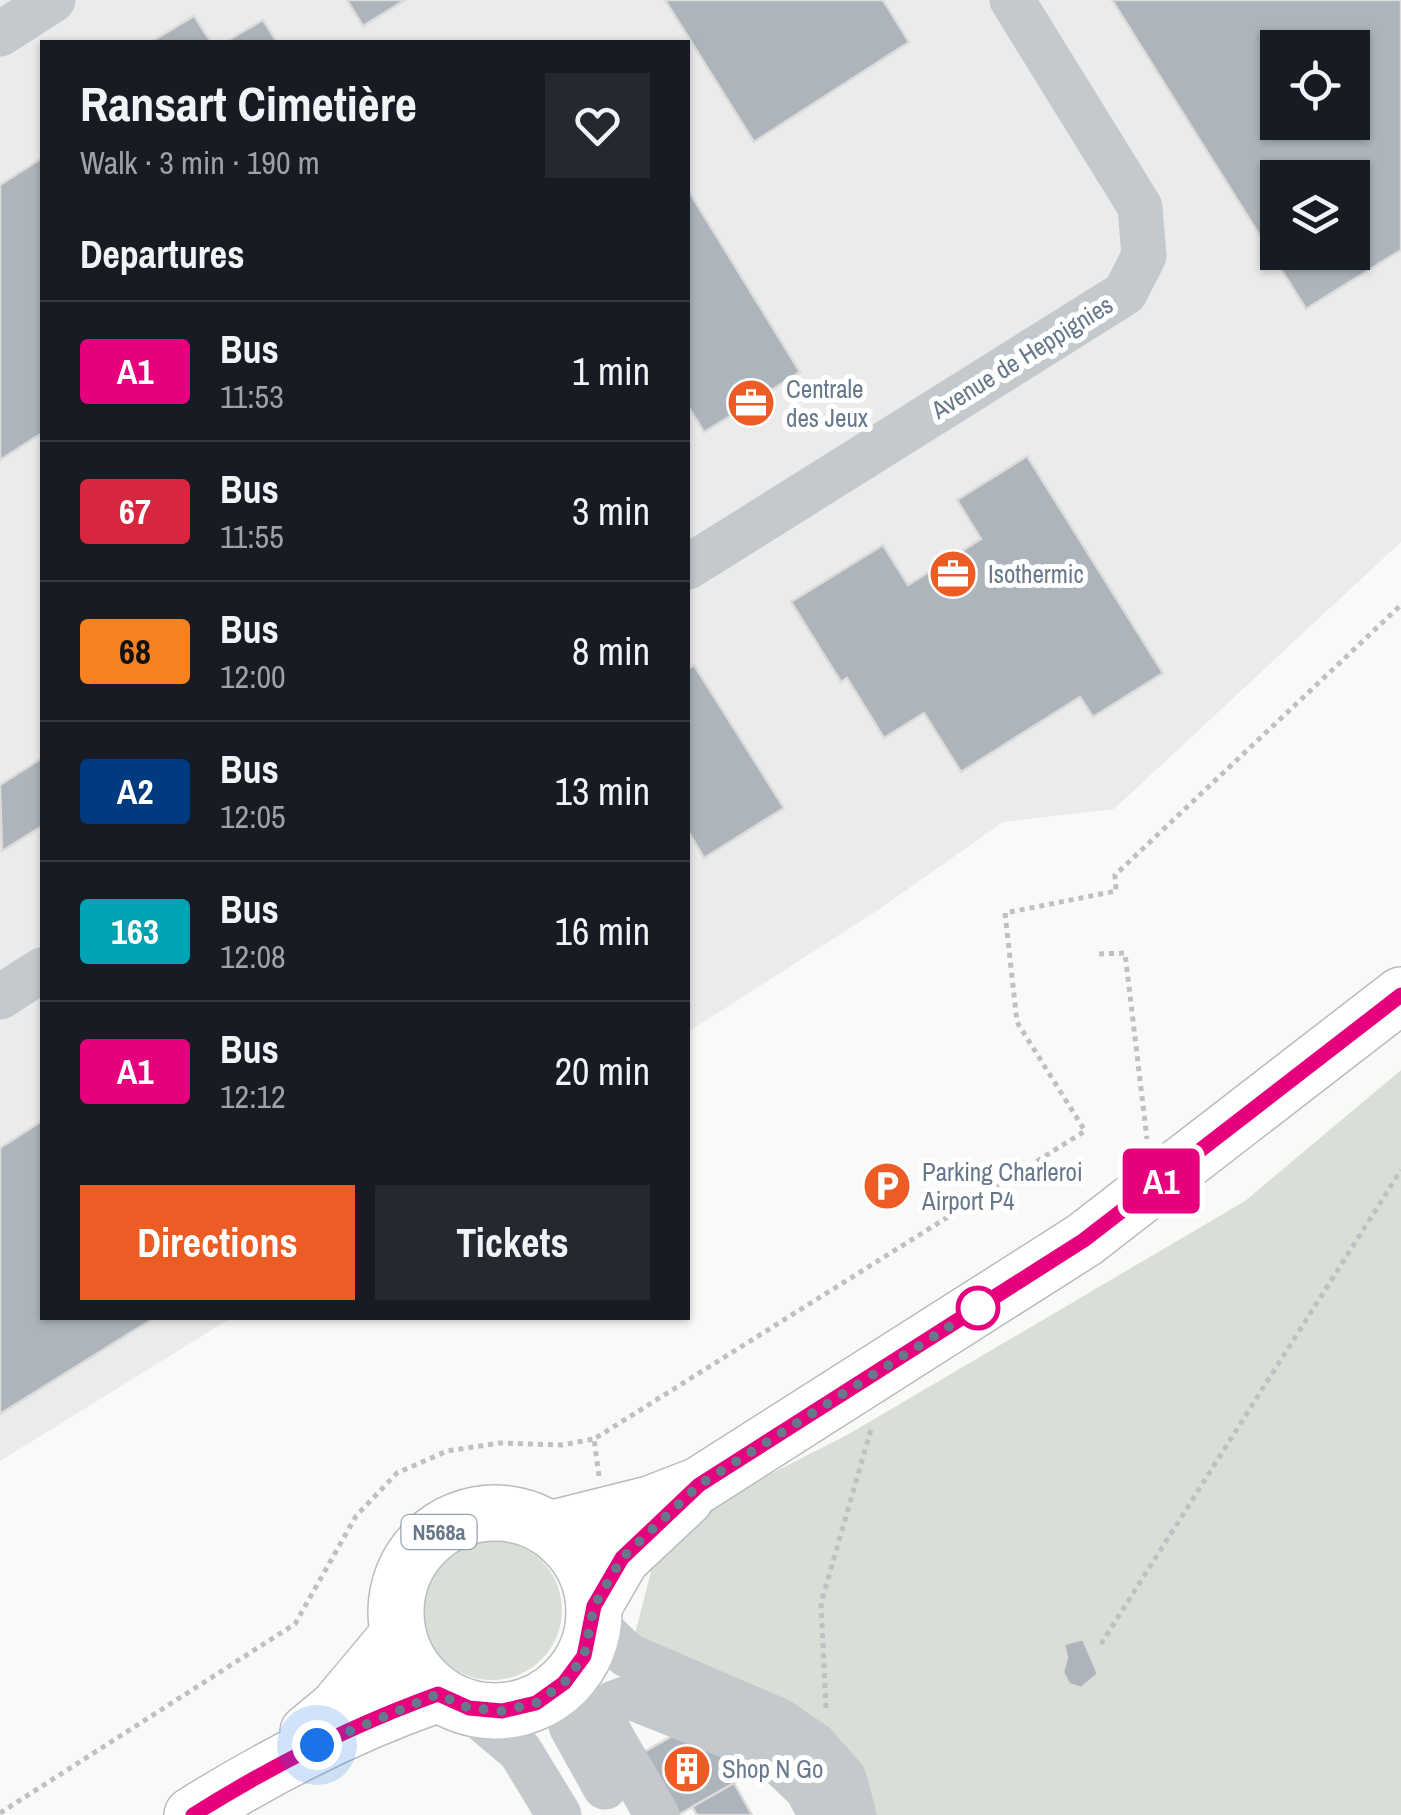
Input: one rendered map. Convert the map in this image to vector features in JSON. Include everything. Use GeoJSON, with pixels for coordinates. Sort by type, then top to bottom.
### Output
{"type":"FeatureCollection","features":[{"type":"Feature","properties":{"kind":"main road"},"geometry":{"type":"LineString","coordinates":[[192,1815],[247,1781],[352,1727],[454,1701],[502,1711],[536,1703],[564,1683],[584,1656],[594,1614],[622,1558],[699,1485],[1084,1240],[1401,996]]}},
{"type":"Feature","properties":{"kind":"main road"},"geometry":{"type":"LineString","coordinates":[[594,1614],[580,1563],[550,1530],[650,1504],[699,1485]]}},
{"type":"Feature","properties":{"kind":"main road","name":"N568a"},"geometry":{"type":"LineString","coordinates":[[398,1635],[396,1602],[405,1569],[425,1542],[453,1522],[485,1513],[519,1516],[550,1530]]}},
{"type":"Feature","properties":{"kind":"main road"},"geometry":{"type":"LineString","coordinates":[[247,1781],[336,1709],[398,1635],[412,1666],[454,1701]]}},
{"type":"Feature","properties":{"kind":"street"},"geometry":{"type":"LineString","coordinates":[[0,34],[54,0]]}},
{"type":"Feature","properties":{"kind":"street","name":"Avenue de Heppignies"},"geometry":{"type":"LineString","coordinates":[[690,565],[1125,293],[1144,256],[1140,207],[1012,0]]}},
{"type":"Feature","properties":{"kind":"street"},"geometry":{"type":"LineString","coordinates":[[0,997],[40,971]]}},
{"type":"Feature","properties":{"kind":"street"},"geometry":{"type":"LineString","coordinates":[[594,1614],[627,1655],[778,1720],[816,1744],[844,1778],[854,1815]]}},
{"type":"Feature","properties":{"kind":"street"},"geometry":{"type":"LineString","coordinates":[[564,1683],[571,1726],[621,1815]]}},
{"type":"Feature","properties":{"kind":"street"},"geometry":{"type":"LineString","coordinates":[[657,1815],[606,1727],[606,1713],[614,1703],[631,1697],[648,1700],[768,1752],[808,1789],[821,1815]]}},
{"type":"Feature","properties":{"kind":"street"},"geometry":{"type":"LineString","coordinates":[[454,1701],[520,1751],[559,1815]]}},
{"type":"Feature","properties":{"kind":"path"},"geometry":{"type":"LineString","coordinates":[[0,1812],[295,1624],[356,1516],[397,1473],[447,1451],[499,1443],[562,1445],[594,1439],[1084,1131],[1016,1022],[1005,913],[1116,892],[1116,875],[1401,605]]}},
{"type":"Feature","properties":{"kind":"path"},"geometry":{"type":"LineString","coordinates":[[1098,954],[1125,953],[1148,1143],[1164,1179]]}},
{"type":"Feature","properties":{"kind":"path"},"geometry":{"type":"LineString","coordinates":[[1101,1644],[1401,1170]]}},
{"type":"Feature","properties":{"kind":"path"},"geometry":{"type":"LineString","coordinates":[[826,1718],[821,1603],[876,1410]]}},
{"type":"Feature","properties":{"kind":"path"},"geometry":{"type":"LineString","coordinates":[[594,1439],[600,1482]]}},
{"type":"Feature","properties":{"kind":"shaded area"},"geometry":{"type":"Polygon","coordinates":[[[0,0],[1401,0],[1401,542],[1114,809],[1003,822],[878,910],[690,1031],[690,40],[40,40],[40,1320],[228,1320],[0,1461],[0,0]]]}},
{"type":"Feature","properties":{"kind":"shaded area"},"geometry":{"type":"Polygon","coordinates":[[[1401,1070],[1401,1815],[868,1815],[634,1637],[662,1529],[847,1435],[1245,1201],[1401,1070]]]}},
{"type":"Feature","properties":{"kind":"shaded area"},"geometry":{"type":"Polygon","coordinates":[[[492,1540],[519,1545],[542,1560],[557,1583],[562,1610],[557,1637],[542,1660],[519,1675],[492,1680],[465,1675],[442,1660],[427,1637],[422,1610],[427,1583],[442,1560],[465,1545],[492,1540]]]}},
{"type":"Feature","properties":{"kind":"building"},"geometry":{"type":"Polygon","coordinates":[[[347,0],[405,0],[363,26],[347,0]]]}},
{"type":"Feature","properties":{"kind":"building"},"geometry":{"type":"Polygon","coordinates":[[[665,0],[883,0],[909,42],[754,142],[665,0]]]}},
{"type":"Feature","properties":{"kind":"building"},"geometry":{"type":"Polygon","coordinates":[[[1112,0],[1401,0],[1401,250],[1370,269],[1370,160],[1260,160],[1260,236],[1112,0]]]}},
{"type":"Feature","properties":{"kind":"building"},"geometry":{"type":"Polygon","coordinates":[[[194,16],[210,40],[154,40],[194,16]]]}},
{"type":"Feature","properties":{"kind":"building"},"geometry":{"type":"Polygon","coordinates":[[[263,20],[276,40],[229,40],[263,20]]]}},
{"type":"Feature","properties":{"kind":"building"},"geometry":{"type":"Polygon","coordinates":[[[40,159],[40,434],[0,460],[0,185],[40,159]]]}},
{"type":"Feature","properties":{"kind":"building"},"geometry":{"type":"Polygon","coordinates":[[[690,193],[800,372],[773,389],[754,388],[766,407],[749,417],[738,398],[732,415],[704,432],[690,409],[690,193]]]}},
{"type":"Feature","properties":{"kind":"building"},"geometry":{"type":"Polygon","coordinates":[[[1282,270],[1369,270],[1306,309],[1282,270]]]}},
{"type":"Feature","properties":{"kind":"building"},"geometry":{"type":"Polygon","coordinates":[[[1027,456],[1163,673],[1093,717],[1080,697],[961,772],[924,713],[884,738],[847,678],[841,682],[791,602],[883,545],[908,585],[981,539],[957,500],[1027,456]]]}},
{"type":"Feature","properties":{"kind":"building"},"geometry":{"type":"Polygon","coordinates":[[[694,665],[784,808],[704,858],[690,834],[690,668],[694,665]]]}},
{"type":"Feature","properties":{"kind":"building"},"geometry":{"type":"Polygon","coordinates":[[[40,759],[40,827],[2,851],[0,785],[40,759]]]}},
{"type":"Feature","properties":{"kind":"building"},"geometry":{"type":"Polygon","coordinates":[[[40,1122],[40,1320],[151,1320],[0,1414],[0,1148],[40,1122]]]}},
{"type":"Feature","properties":{"kind":"building"},"geometry":{"type":"Polygon","coordinates":[[[1083,1639],[1098,1674],[1081,1688],[1069,1684],[1063,1672],[1067,1658],[1064,1644],[1083,1639]]]}},
{"type":"Feature","properties":{"kind":"building","name":"Shop N Go"},"geometry":{"type":"Polygon","coordinates":[[[683,1730],[715,1745],[737,1782],[678,1815],[637,1756],[683,1730]]]}},
{"type":"Feature","properties":{"kind":"building"},"geometry":{"type":"Polygon","coordinates":[[[734,1783],[752,1815],[697,1815],[692,1807],[734,1783]]]}},
{"type":"Feature","properties":{"kind":"bus line","name":"A1"},"geometry":{"type":"LineString","coordinates":[[193,1815],[247,1781],[352,1727],[438,1694],[469,1708],[502,1711],[536,1703],[564,1683],[584,1656],[594,1623],[594,1606],[622,1558],[699,1485],[1084,1240],[1401,995]]}},
{"type":"Feature","properties":{"kind":"place","name":"Centrale des Jeux"},"geometry":{"type":"Point","coordinates":[751,403]}},
{"type":"Feature","properties":{"kind":"place","name":"Isothermic"},"geometry":{"type":"Point","coordinates":[953,574]}},
{"type":"Feature","properties":{"kind":"place","name":"Parking Charleroi Airport P4"},"geometry":{"type":"Point","coordinates":[887,1186]}},
{"type":"Feature","properties":{"kind":"place","name":"Shop N Go"},"geometry":{"type":"Point","coordinates":[687,1769]}},
{"type":"Feature","properties":{"kind":"route"},"geometry":{"type":"LineString","coordinates":[[317,1745],[438,1694],[469,1708],[502,1711],[536,1703],[564,1683],[584,1656],[594,1623],[594,1606],[622,1558],[699,1485],[988,1302],[978,1308]]}}]}
